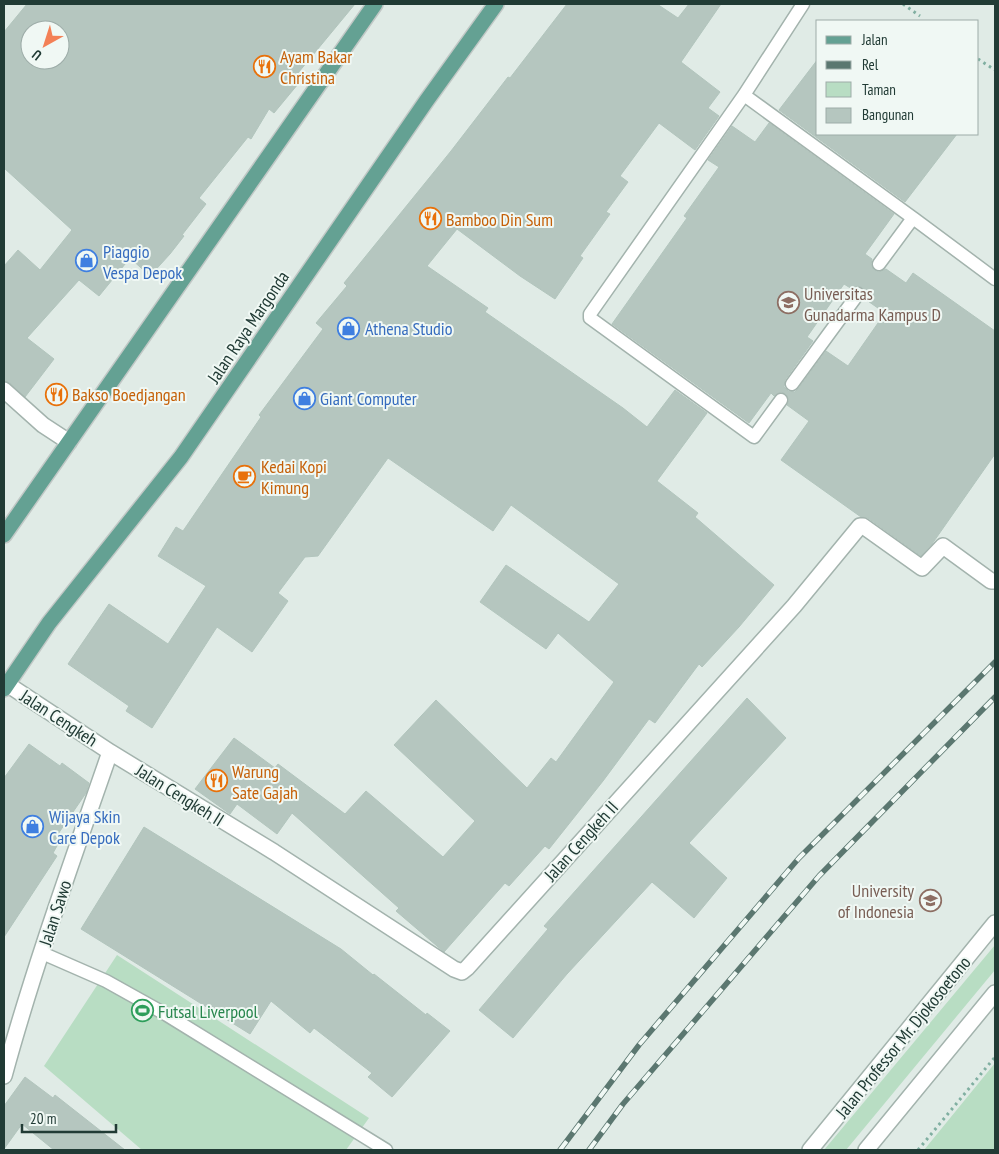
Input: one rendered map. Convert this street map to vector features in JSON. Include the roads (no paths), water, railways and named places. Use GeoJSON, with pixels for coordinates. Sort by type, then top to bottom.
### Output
{"type":"FeatureCollection","features":[{"type":"Feature","properties":{"kind":"main road"},"geometry":{"type":"LineString","coordinates":[[4,535],[375,4]]}},
{"type":"Feature","properties":{"kind":"main road","name":"Jalan Raya Margonda"},"geometry":{"type":"LineString","coordinates":[[5,687],[49,623],[181,458],[416,116],[496,4]]}},
{"type":"Feature","properties":{"kind":"street"},"geometry":{"type":"LineString","coordinates":[[4,390],[43,425],[69,442]]}},
{"type":"Feature","properties":{"kind":"street","name":"Jalan Cengkeh II"},"geometry":{"type":"LineString","coordinates":[[110,752],[274,852],[454,969],[462,972],[794,606],[860,526],[863,526],[922,568],[943,546],[995,581]]}},
{"type":"Feature","properties":{"kind":"street","name":"Jalan Cengkeh"},"geometry":{"type":"LineString","coordinates":[[5,687],[110,752]]}},
{"type":"Feature","properties":{"kind":"street","name":"Jalan Sawo"},"geometry":{"type":"LineString","coordinates":[[4,1076],[15,1034],[51,922],[110,752]]}},
{"type":"Feature","properties":{"kind":"street","name":"Jalan Professor Mr. Djokosoetono"},"geometry":{"type":"LineString","coordinates":[[810,1150],[995,923]]}},
{"type":"Feature","properties":{"kind":"street"},"geometry":{"type":"LineString","coordinates":[[866,1150],[995,993]]}},
{"type":"Feature","properties":{"kind":"lane"},"geometry":{"type":"LineString","coordinates":[[781,400],[754,437],[590,318],[590,314],[744,95],[803,4]]}},
{"type":"Feature","properties":{"kind":"lane"},"geometry":{"type":"LineString","coordinates":[[744,95],[995,279]]}},
{"type":"Feature","properties":{"kind":"lane"},"geometry":{"type":"LineString","coordinates":[[879,264],[913,218]]}},
{"type":"Feature","properties":{"kind":"lane"},"geometry":{"type":"LineString","coordinates":[[792,384],[858,294]]}},
{"type":"Feature","properties":{"kind":"lane"},"geometry":{"type":"LineString","coordinates":[[42,953],[106,981],[167,1015],[386,1150]]}},
{"type":"Feature","properties":{"kind":"railway"},"geometry":{"type":"LineString","coordinates":[[560,1150],[639,1045],[799,858],[995,662]]}},
{"type":"Feature","properties":{"kind":"railway"},"geometry":{"type":"LineString","coordinates":[[589,1150],[623,1104],[819,876],[995,697]]}},
{"type":"Feature","properties":{"kind":"place","name":"Ayam Bakar Christina"},"geometry":{"type":"Point","coordinates":[264,66]}},
{"type":"Feature","properties":{"kind":"place","name":"Bamboo Din Sum"},"geometry":{"type":"Point","coordinates":[430,219]}},
{"type":"Feature","properties":{"kind":"place","name":"Piaggio Vespa Depok"},"geometry":{"type":"Point","coordinates":[87,261]}},
{"type":"Feature","properties":{"kind":"place","name":"Universitas Gunadarma Kampus D"},"geometry":{"type":"Point","coordinates":[788,303]}},
{"type":"Feature","properties":{"kind":"place","name":"Athena Studio"},"geometry":{"type":"Point","coordinates":[349,328]}},
{"type":"Feature","properties":{"kind":"place","name":"Bakso Boedjangan"},"geometry":{"type":"Point","coordinates":[56,394]}},
{"type":"Feature","properties":{"kind":"place","name":"Giant Computer"},"geometry":{"type":"Point","coordinates":[304,398]}},
{"type":"Feature","properties":{"kind":"place","name":"Kedai Kopi Kimung"},"geometry":{"type":"Point","coordinates":[245,476]}},
{"type":"Feature","properties":{"kind":"place","name":"Warung Sate Gajah"},"geometry":{"type":"Point","coordinates":[216,781]}},
{"type":"Feature","properties":{"kind":"place","name":"Wijaya Skin Care Depok"},"geometry":{"type":"Point","coordinates":[33,826]}},
{"type":"Feature","properties":{"kind":"place","name":"University of Indonesia"},"geometry":{"type":"Point","coordinates":[930,900]}},
{"type":"Feature","properties":{"kind":"place","name":"Futsal Liverpool"},"geometry":{"type":"Point","coordinates":[142,1011]}}]}
